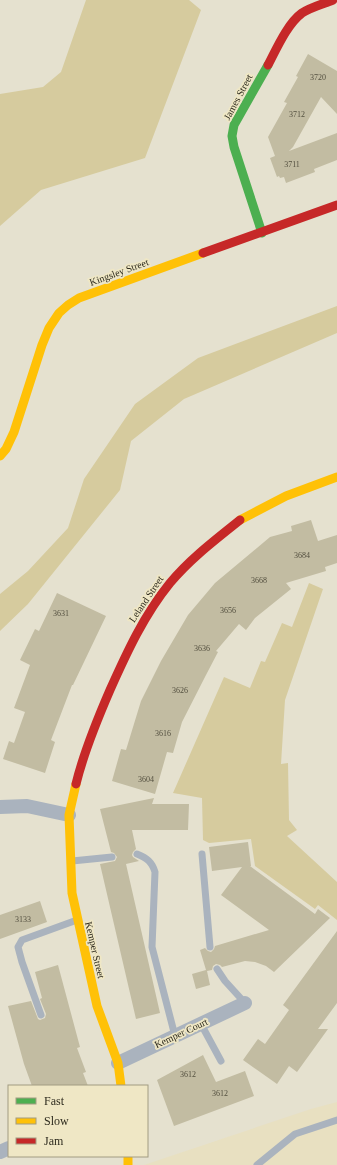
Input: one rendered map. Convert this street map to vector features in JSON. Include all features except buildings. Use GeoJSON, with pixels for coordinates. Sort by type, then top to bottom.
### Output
{"type":"FeatureCollection","features":[{"type":"Feature","properties":{"kind":"street","name":"James Street"},"geometry":{"type":"LineString","coordinates":[[262,233],[234,147],[232,136],[234,125],[292,22],[302,13],[333,0]]}},
{"type":"Feature","properties":{"kind":"street","name":"Kingsley Street"},"geometry":{"type":"LineString","coordinates":[[0,456],[6,449],[14,432],[46,334],[58,313],[68,305],[80,298],[337,205]]}},
{"type":"Feature","properties":{"kind":"street","name":"Leland Street"},"geometry":{"type":"LineString","coordinates":[[69,814],[79,771],[93,729],[124,658],[152,608],[170,583],[194,557],[242,518],[286,496],[337,478]]}},
{"type":"Feature","properties":{"kind":"street"},"geometry":{"type":"LineString","coordinates":[[0,807],[27,806],[69,814]]}},
{"type":"Feature","properties":{"kind":"street","name":"Kemper Street"},"geometry":{"type":"LineString","coordinates":[[69,814],[72,893],[77,920],[97,1006],[118,1063],[121,1085]]}},
{"type":"Feature","properties":{"kind":"street","name":"Kemper Court"},"geometry":{"type":"LineString","coordinates":[[118,1063],[245,1003]]}},
{"type":"Feature","properties":{"kind":"lane"},"geometry":{"type":"LineString","coordinates":[[137,854],[149,860],[154,866],[156,872],[152,947],[174,1036]]}},
{"type":"Feature","properties":{"kind":"lane"},"geometry":{"type":"LineString","coordinates":[[202,854],[210,947]]}},
{"type":"Feature","properties":{"kind":"lane"},"geometry":{"type":"LineString","coordinates":[[70,861],[112,857]]}},
{"type":"Feature","properties":{"kind":"lane"},"geometry":{"type":"LineString","coordinates":[[40,1015],[18,947],[22,940],[77,920]]}},
{"type":"Feature","properties":{"kind":"lane"},"geometry":{"type":"LineString","coordinates":[[217,969],[225,981],[245,1003]]}},
{"type":"Feature","properties":{"kind":"lane"},"geometry":{"type":"LineString","coordinates":[[201,1024],[222,1061]]}},
{"type":"Feature","properties":{"kind":"lane"},"geometry":{"type":"LineString","coordinates":[[257,1165],[295,1134],[337,1120]]}},
{"type":"Feature","properties":{"kind":"shaded area"},"geometry":{"type":"Polygon","coordinates":[[[86,0],[189,0],[201,10],[145,158],[41,190],[0,226],[0,94],[43,87],[61,72],[86,0]]]}},
{"type":"Feature","properties":{"kind":"shaded area"},"geometry":{"type":"Polygon","coordinates":[[[337,306],[337,333],[184,399],[131,441],[120,490],[28,604],[0,631],[0,594],[28,571],[68,528],[84,479],[135,404],[198,358],[337,306]]]}},
{"type":"Feature","properties":{"kind":"shaded area"},"geometry":{"type":"Polygon","coordinates":[[[309,583],[323,589],[285,700],[281,764],[288,763],[289,820],[297,830],[287,836],[337,882],[337,920],[318,905],[315,909],[255,866],[251,839],[209,843],[203,840],[202,798],[173,793],[224,677],[250,688],[261,661],[265,662],[282,623],[292,627],[309,583]]]}},
{"type":"Feature","properties":{"kind":"shaded area"},"geometry":{"type":"Polygon","coordinates":[[[337,1102],[337,1165],[144,1165],[311,1109],[337,1102]]]}},
{"type":"Feature","properties":{"kind":"traffic: fast"},"geometry":{"type":"LineString","coordinates":[[262,233],[234,147],[232,136],[234,125],[268,65]]}},
{"type":"Feature","properties":{"kind":"traffic: slow"},"geometry":{"type":"LineString","coordinates":[[0,456],[6,449],[14,432],[42,345],[49,328],[59,313],[79,298],[203,253]]}},
{"type":"Feature","properties":{"kind":"traffic: slow"},"geometry":{"type":"LineString","coordinates":[[240,520],[286,496],[337,477]]}},
{"type":"Feature","properties":{"kind":"traffic: slow"},"geometry":{"type":"LineString","coordinates":[[76,784],[69,815],[72,893],[97,1006],[118,1063],[121,1085]]}},
{"type":"Feature","properties":{"kind":"traffic: slow"},"geometry":{"type":"LineString","coordinates":[[128,1157],[128,1165]]}},
{"type":"Feature","properties":{"kind":"traffic: jam"},"geometry":{"type":"LineString","coordinates":[[268,65],[291,24],[302,13],[333,0]]}},
{"type":"Feature","properties":{"kind":"traffic: jam"},"geometry":{"type":"LineString","coordinates":[[203,253],[337,205]]}},
{"type":"Feature","properties":{"kind":"traffic: jam"},"geometry":{"type":"LineString","coordinates":[[76,784],[87,748],[110,690],[130,648],[152,608],[170,583],[186,566],[240,520]]}}]}
